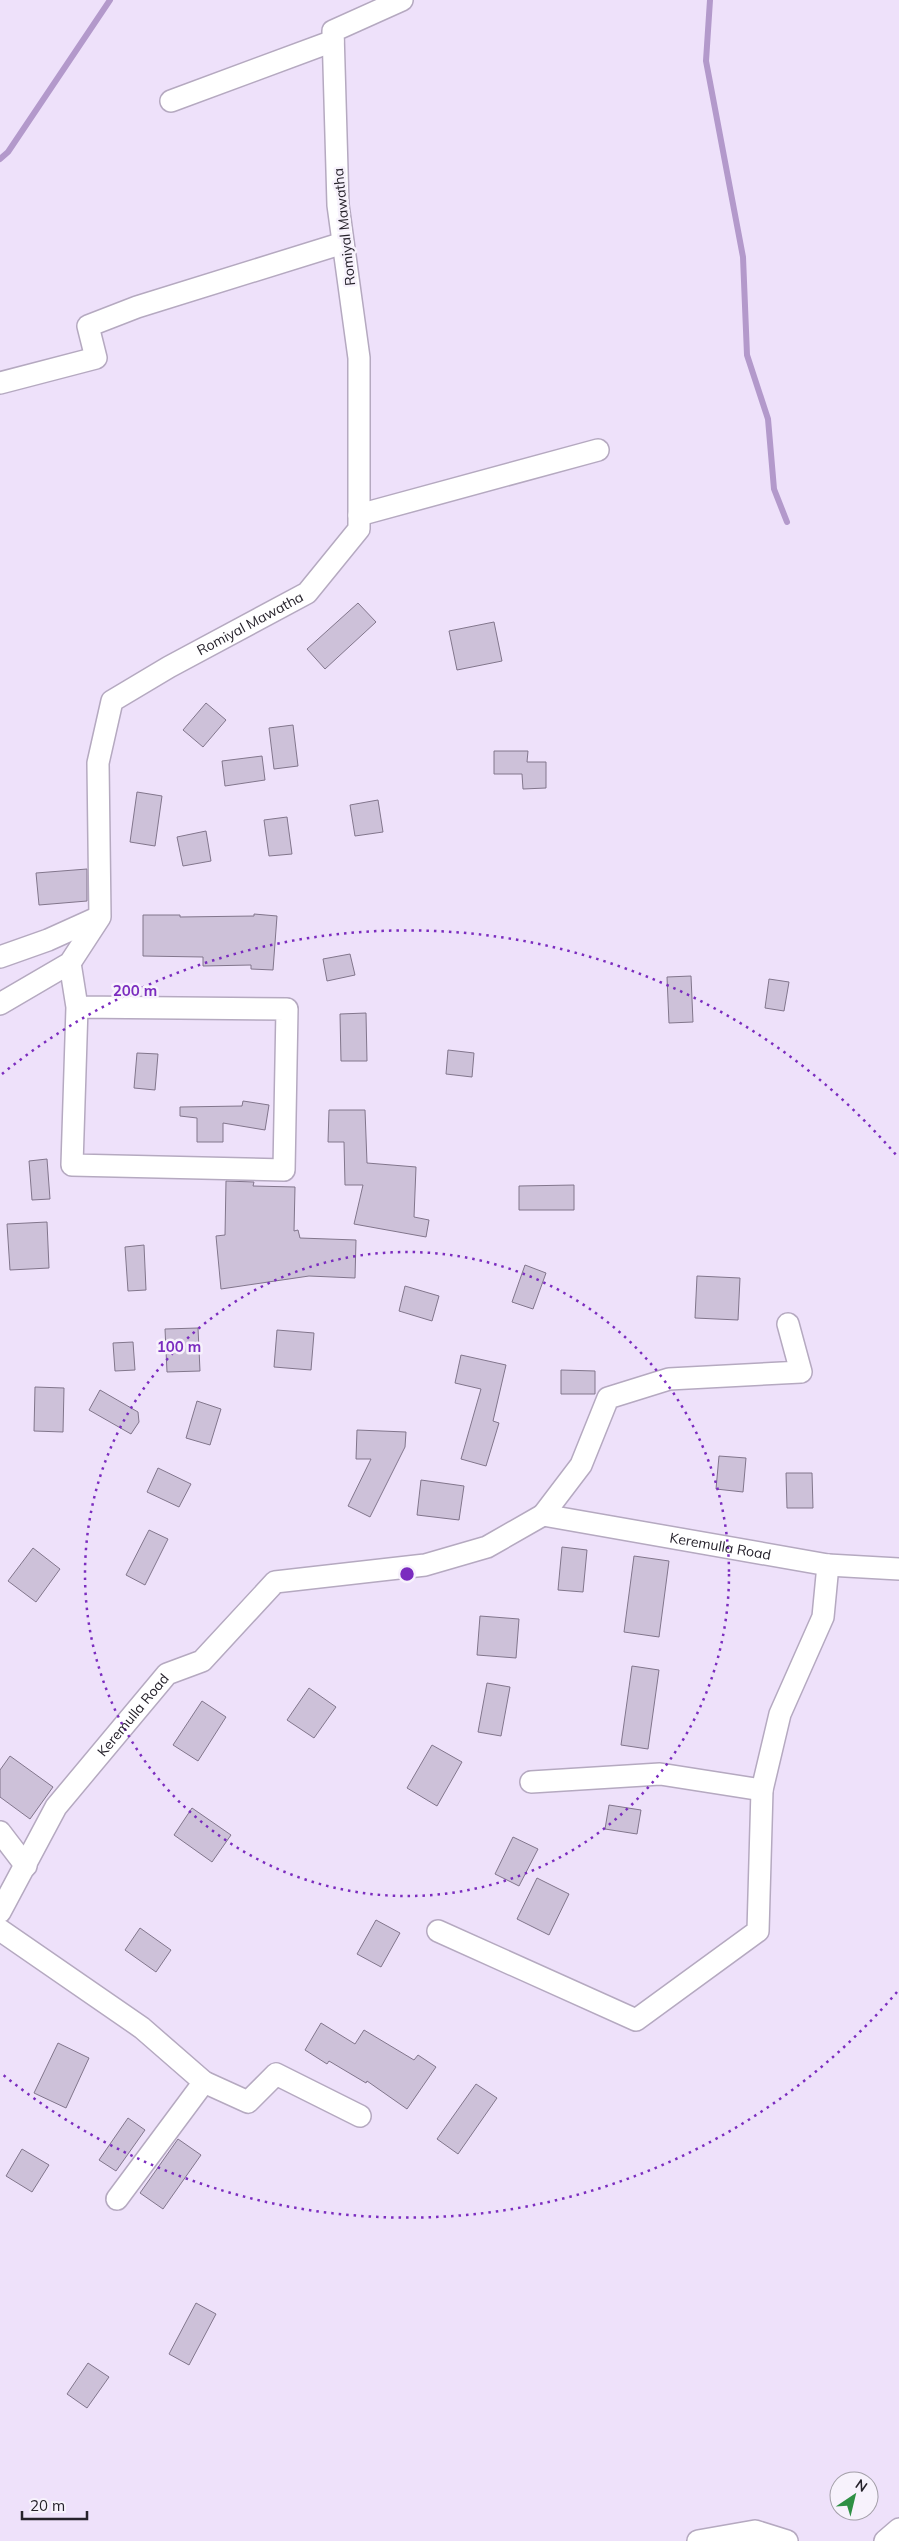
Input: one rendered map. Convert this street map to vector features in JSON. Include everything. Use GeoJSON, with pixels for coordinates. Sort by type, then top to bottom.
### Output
{"type":"FeatureCollection","features":[{"type":"Feature","properties":{"kind":"street"},"geometry":{"type":"LineString","coordinates":[[170,102],[333,40],[333,31],[402,0]]}},
{"type":"Feature","properties":{"kind":"street","name":"Romiyal Mawatha"},"geometry":{"type":"LineString","coordinates":[[100,917],[98,762],[112,701],[169,667],[307,593],[359,529],[359,358],[338,205],[333,40]]}},
{"type":"Feature","properties":{"kind":"street"},"geometry":{"type":"LineString","coordinates":[[0,383],[96,358],[88,326],[137,307],[343,242]]}},
{"type":"Feature","properties":{"kind":"street"},"geometry":{"type":"LineString","coordinates":[[359,515],[598,450]]}},
{"type":"Feature","properties":{"kind":"street"},"geometry":{"type":"LineString","coordinates":[[0,957],[48,940],[100,917]]}},
{"type":"Feature","properties":{"kind":"street"},"geometry":{"type":"LineString","coordinates":[[0,1004],[70,963],[100,917]]}},
{"type":"Feature","properties":{"kind":"street"},"geometry":{"type":"LineString","coordinates":[[70,963],[77,1007],[72,1165],[284,1170],[287,1009],[77,1007]]}},
{"type":"Feature","properties":{"kind":"street","name":"Keremulla Road"},"geometry":{"type":"LineString","coordinates":[[0,1912],[56,1807],[167,1674],[202,1661],[275,1582],[425,1565],[487,1547],[543,1515],[581,1465],[608,1398],[669,1380],[801,1372],[788,1324]]}},
{"type":"Feature","properties":{"kind":"street","name":"Keremulla Road"},"geometry":{"type":"LineString","coordinates":[[543,1515],[828,1565],[899,1570]]}},
{"type":"Feature","properties":{"kind":"street"},"geometry":{"type":"LineString","coordinates":[[438,1930],[636,2020],[758,1931],[762,1790],[780,1714],[823,1618],[828,1565]]}},
{"type":"Feature","properties":{"kind":"street"},"geometry":{"type":"LineString","coordinates":[[531,1782],[660,1774],[762,1790]]}},
{"type":"Feature","properties":{"kind":"street"},"geometry":{"type":"LineString","coordinates":[[0,1832],[26,1866]]}},
{"type":"Feature","properties":{"kind":"street"},"geometry":{"type":"LineString","coordinates":[[0,1930],[142,2028],[204,2082],[248,2102],[276,2074],[360,2116]]}},
{"type":"Feature","properties":{"kind":"street"},"geometry":{"type":"LineString","coordinates":[[117,2198],[204,2082]]}},
{"type":"Feature","properties":{"kind":"street"},"geometry":{"type":"LineString","coordinates":[[885,2541],[899,2529]]}},
{"type":"Feature","properties":{"kind":"street"},"geometry":{"type":"LineString","coordinates":[[698,2541],[755,2531],[787,2541]]}},
{"type":"Feature","properties":{"kind":"building"},"geometry":{"type":"Polygon","coordinates":[[[358,603],[376,622],[325,669],[307,649],[358,603]]]}},
{"type":"Feature","properties":{"kind":"building"},"geometry":{"type":"Polygon","coordinates":[[[494,622],[502,661],[457,670],[449,631],[494,622]]]}},
{"type":"Feature","properties":{"kind":"building"},"geometry":{"type":"Polygon","coordinates":[[[206,703],[226,720],[203,747],[183,730],[206,703]]]}},
{"type":"Feature","properties":{"kind":"building"},"geometry":{"type":"Polygon","coordinates":[[[293,725],[298,766],[274,769],[269,728],[293,725]]]}},
{"type":"Feature","properties":{"kind":"building"},"geometry":{"type":"Polygon","coordinates":[[[494,751],[528,751],[527,762],[546,762],[546,788],[523,789],[522,774],[494,774],[494,751]]]}},
{"type":"Feature","properties":{"kind":"building"},"geometry":{"type":"Polygon","coordinates":[[[262,756],[265,780],[225,786],[222,761],[262,756]]]}},
{"type":"Feature","properties":{"kind":"building"},"geometry":{"type":"Polygon","coordinates":[[[137,792],[162,796],[155,846],[130,842],[137,792]]]}},
{"type":"Feature","properties":{"kind":"building"},"geometry":{"type":"Polygon","coordinates":[[[378,800],[383,832],[355,836],[350,805],[378,800]]]}},
{"type":"Feature","properties":{"kind":"building"},"geometry":{"type":"Polygon","coordinates":[[[287,817],[292,854],[269,856],[264,820],[287,817]]]}},
{"type":"Feature","properties":{"kind":"building"},"geometry":{"type":"Polygon","coordinates":[[[206,831],[211,861],[183,866],[177,837],[206,831]]]}},
{"type":"Feature","properties":{"kind":"building"},"geometry":{"type":"Polygon","coordinates":[[[87,869],[87,901],[39,905],[36,873],[87,869]]]}},
{"type":"Feature","properties":{"kind":"building"},"geometry":{"type":"Polygon","coordinates":[[[254,914],[277,916],[273,970],[251,969],[251,965],[203,966],[203,957],[143,956],[143,915],[180,915],[180,917],[254,916],[254,914]]]}},
{"type":"Feature","properties":{"kind":"building"},"geometry":{"type":"Polygon","coordinates":[[[350,954],[355,975],[327,981],[323,959],[350,954]]]}},
{"type":"Feature","properties":{"kind":"building"},"geometry":{"type":"Polygon","coordinates":[[[691,976],[693,1022],[669,1023],[667,977],[691,976]]]}},
{"type":"Feature","properties":{"kind":"building"},"geometry":{"type":"Polygon","coordinates":[[[769,979],[789,982],[784,1011],[765,1008],[769,979]]]}},
{"type":"Feature","properties":{"kind":"building"},"geometry":{"type":"Polygon","coordinates":[[[366,1013],[367,1061],[341,1061],[340,1014],[366,1013]]]}},
{"type":"Feature","properties":{"kind":"building"},"geometry":{"type":"Polygon","coordinates":[[[448,1050],[474,1053],[472,1077],[446,1074],[448,1050]]]}},
{"type":"Feature","properties":{"kind":"building"},"geometry":{"type":"Polygon","coordinates":[[[137,1053],[158,1054],[155,1090],[134,1088],[137,1053]]]}},
{"type":"Feature","properties":{"kind":"building"},"geometry":{"type":"Polygon","coordinates":[[[243,1101],[269,1105],[265,1130],[223,1123],[223,1142],[197,1142],[197,1118],[180,1116],[180,1107],[242,1106],[243,1101]]]}},
{"type":"Feature","properties":{"kind":"building"},"geometry":{"type":"Polygon","coordinates":[[[329,1110],[365,1110],[367,1163],[416,1167],[414,1217],[429,1220],[426,1237],[354,1224],[363,1185],[345,1185],[344,1142],[328,1142],[329,1110]]]}},
{"type":"Feature","properties":{"kind":"building"},"geometry":{"type":"Polygon","coordinates":[[[47,1159],[50,1199],[32,1200],[29,1161],[47,1159]]]}},
{"type":"Feature","properties":{"kind":"building"},"geometry":{"type":"Polygon","coordinates":[[[226,1181],[254,1182],[253,1186],[295,1187],[294,1231],[298,1230],[300,1238],[356,1240],[355,1278],[309,1276],[221,1289],[216,1236],[225,1235],[226,1181]]]}},
{"type":"Feature","properties":{"kind":"building"},"geometry":{"type":"Polygon","coordinates":[[[574,1185],[574,1210],[519,1210],[519,1186],[574,1185]]]}},
{"type":"Feature","properties":{"kind":"building"},"geometry":{"type":"Polygon","coordinates":[[[47,1222],[49,1268],[10,1270],[7,1224],[47,1222]]]}},
{"type":"Feature","properties":{"kind":"building"},"geometry":{"type":"Polygon","coordinates":[[[144,1245],[146,1290],[128,1291],[125,1247],[144,1245]]]}},
{"type":"Feature","properties":{"kind":"building"},"geometry":{"type":"Polygon","coordinates":[[[525,1265],[546,1273],[533,1309],[512,1302],[525,1265]]]}},
{"type":"Feature","properties":{"kind":"building"},"geometry":{"type":"Polygon","coordinates":[[[697,1276],[740,1278],[738,1320],[695,1318],[697,1276]]]}},
{"type":"Feature","properties":{"kind":"building"},"geometry":{"type":"Polygon","coordinates":[[[405,1286],[439,1296],[432,1321],[399,1311],[405,1286]]]}},
{"type":"Feature","properties":{"kind":"building"},"geometry":{"type":"Polygon","coordinates":[[[198,1328],[200,1371],[167,1372],[165,1329],[198,1328]]]}},
{"type":"Feature","properties":{"kind":"building"},"geometry":{"type":"Polygon","coordinates":[[[277,1330],[314,1333],[311,1370],[274,1367],[277,1330]]]}},
{"type":"Feature","properties":{"kind":"building"},"geometry":{"type":"Polygon","coordinates":[[[133,1342],[135,1370],[115,1371],[113,1343],[133,1342]]]}},
{"type":"Feature","properties":{"kind":"building"},"geometry":{"type":"Polygon","coordinates":[[[461,1355],[506,1365],[493,1421],[499,1423],[486,1466],[461,1459],[481,1389],[455,1383],[461,1355]]]}},
{"type":"Feature","properties":{"kind":"building"},"geometry":{"type":"Polygon","coordinates":[[[561,1370],[595,1371],[595,1394],[561,1394],[561,1370]]]}},
{"type":"Feature","properties":{"kind":"building"},"geometry":{"type":"Polygon","coordinates":[[[35,1387],[64,1388],[63,1432],[34,1431],[35,1387]]]}},
{"type":"Feature","properties":{"kind":"building"},"geometry":{"type":"Polygon","coordinates":[[[100,1390],[138,1412],[139,1422],[131,1434],[89,1410],[100,1390]]]}},
{"type":"Feature","properties":{"kind":"building"},"geometry":{"type":"Polygon","coordinates":[[[197,1401],[221,1409],[210,1445],[186,1438],[197,1401]]]}},
{"type":"Feature","properties":{"kind":"building"},"geometry":{"type":"Polygon","coordinates":[[[357,1430],[406,1432],[405,1447],[370,1517],[348,1506],[371,1459],[356,1459],[357,1430]]]}},
{"type":"Feature","properties":{"kind":"building"},"geometry":{"type":"Polygon","coordinates":[[[719,1456],[746,1458],[743,1492],[716,1489],[719,1456]]]}},
{"type":"Feature","properties":{"kind":"building"},"geometry":{"type":"Polygon","coordinates":[[[158,1468],[191,1484],[179,1507],[147,1492],[158,1468]]]}},
{"type":"Feature","properties":{"kind":"building"},"geometry":{"type":"Polygon","coordinates":[[[786,1473],[812,1473],[813,1508],[787,1508],[786,1473]]]}},
{"type":"Feature","properties":{"kind":"building"},"geometry":{"type":"Polygon","coordinates":[[[421,1480],[464,1486],[459,1520],[417,1515],[421,1480]]]}},
{"type":"Feature","properties":{"kind":"building"},"geometry":{"type":"Polygon","coordinates":[[[149,1530],[168,1539],[145,1585],[126,1575],[149,1530]]]}},
{"type":"Feature","properties":{"kind":"building"},"geometry":{"type":"Polygon","coordinates":[[[562,1547],[587,1550],[583,1592],[558,1590],[562,1547]]]}},
{"type":"Feature","properties":{"kind":"building"},"geometry":{"type":"Polygon","coordinates":[[[33,1548],[60,1569],[36,1602],[8,1581],[33,1548]]]}},
{"type":"Feature","properties":{"kind":"building"},"geometry":{"type":"Polygon","coordinates":[[[634,1556],[669,1561],[659,1637],[624,1632],[634,1556]]]}},
{"type":"Feature","properties":{"kind":"building"},"geometry":{"type":"Polygon","coordinates":[[[480,1616],[519,1619],[516,1658],[477,1655],[480,1616]]]}},
{"type":"Feature","properties":{"kind":"building"},"geometry":{"type":"Polygon","coordinates":[[[632,1666],[659,1670],[648,1749],[621,1745],[632,1666]]]}},
{"type":"Feature","properties":{"kind":"building"},"geometry":{"type":"Polygon","coordinates":[[[487,1683],[510,1687],[501,1736],[478,1732],[487,1683]]]}},
{"type":"Feature","properties":{"kind":"building"},"geometry":{"type":"Polygon","coordinates":[[[309,1688],[336,1707],[314,1738],[287,1720],[309,1688]]]}},
{"type":"Feature","properties":{"kind":"building"},"geometry":{"type":"Polygon","coordinates":[[[202,1701],[226,1717],[198,1761],[173,1745],[202,1701]]]}},
{"type":"Feature","properties":{"kind":"building"},"geometry":{"type":"Polygon","coordinates":[[[432,1745],[462,1762],[437,1806],[407,1788],[432,1745]]]}},
{"type":"Feature","properties":{"kind":"building"},"geometry":{"type":"Polygon","coordinates":[[[10,1756],[53,1787],[30,1819],[0,1797],[0,1770],[10,1756]]]}},
{"type":"Feature","properties":{"kind":"building"},"geometry":{"type":"Polygon","coordinates":[[[609,1805],[641,1810],[637,1834],[605,1829],[609,1805]]]}},
{"type":"Feature","properties":{"kind":"building"},"geometry":{"type":"Polygon","coordinates":[[[192,1808],[231,1835],[212,1862],[174,1835],[192,1808]]]}},
{"type":"Feature","properties":{"kind":"building"},"geometry":{"type":"Polygon","coordinates":[[[513,1837],[538,1849],[519,1886],[495,1874],[513,1837]]]}},
{"type":"Feature","properties":{"kind":"building"},"geometry":{"type":"Polygon","coordinates":[[[537,1878],[569,1894],[549,1935],[517,1919],[537,1878]]]}},
{"type":"Feature","properties":{"kind":"building"},"geometry":{"type":"Polygon","coordinates":[[[376,1920],[400,1933],[381,1967],[357,1954],[376,1920]]]}},
{"type":"Feature","properties":{"kind":"building"},"geometry":{"type":"Polygon","coordinates":[[[140,1928],[171,1950],[156,1972],[125,1950],[140,1928]]]}},
{"type":"Feature","properties":{"kind":"building"},"geometry":{"type":"Polygon","coordinates":[[[321,2023],[355,2044],[364,2030],[414,2060],[418,2055],[436,2067],[407,2109],[367,2081],[366,2083],[329,2061],[327,2064],[305,2050],[321,2023]]]}},
{"type":"Feature","properties":{"kind":"building"},"geometry":{"type":"Polygon","coordinates":[[[58,2043],[89,2058],[66,2108],[34,2093],[58,2043]]]}},
{"type":"Feature","properties":{"kind":"building"},"geometry":{"type":"Polygon","coordinates":[[[476,2084],[497,2098],[458,2154],[437,2139],[476,2084]]]}},
{"type":"Feature","properties":{"kind":"building"},"geometry":{"type":"Polygon","coordinates":[[[128,2118],[145,2130],[116,2171],[99,2160],[128,2118]]]}},
{"type":"Feature","properties":{"kind":"building"},"geometry":{"type":"Polygon","coordinates":[[[178,2139],[201,2155],[163,2209],[140,2193],[178,2139]]]}},
{"type":"Feature","properties":{"kind":"building"},"geometry":{"type":"Polygon","coordinates":[[[22,2149],[49,2165],[32,2192],[6,2176],[22,2149]]]}},
{"type":"Feature","properties":{"kind":"building"},"geometry":{"type":"Polygon","coordinates":[[[196,2303],[216,2314],[189,2365],[169,2354],[196,2303]]]}},
{"type":"Feature","properties":{"kind":"building"},"geometry":{"type":"Polygon","coordinates":[[[88,2363],[109,2377],[87,2408],[67,2394],[88,2363]]]}},
{"type":"Feature","properties":{"kind":"waterway"},"geometry":{"type":"LineString","coordinates":[[0,159],[8,152],[110,0]]}},
{"type":"Feature","properties":{"kind":"waterway"},"geometry":{"type":"LineString","coordinates":[[710,0],[706,61],[743,257],[747,355],[768,419],[774,489],[787,522]]}}]}
